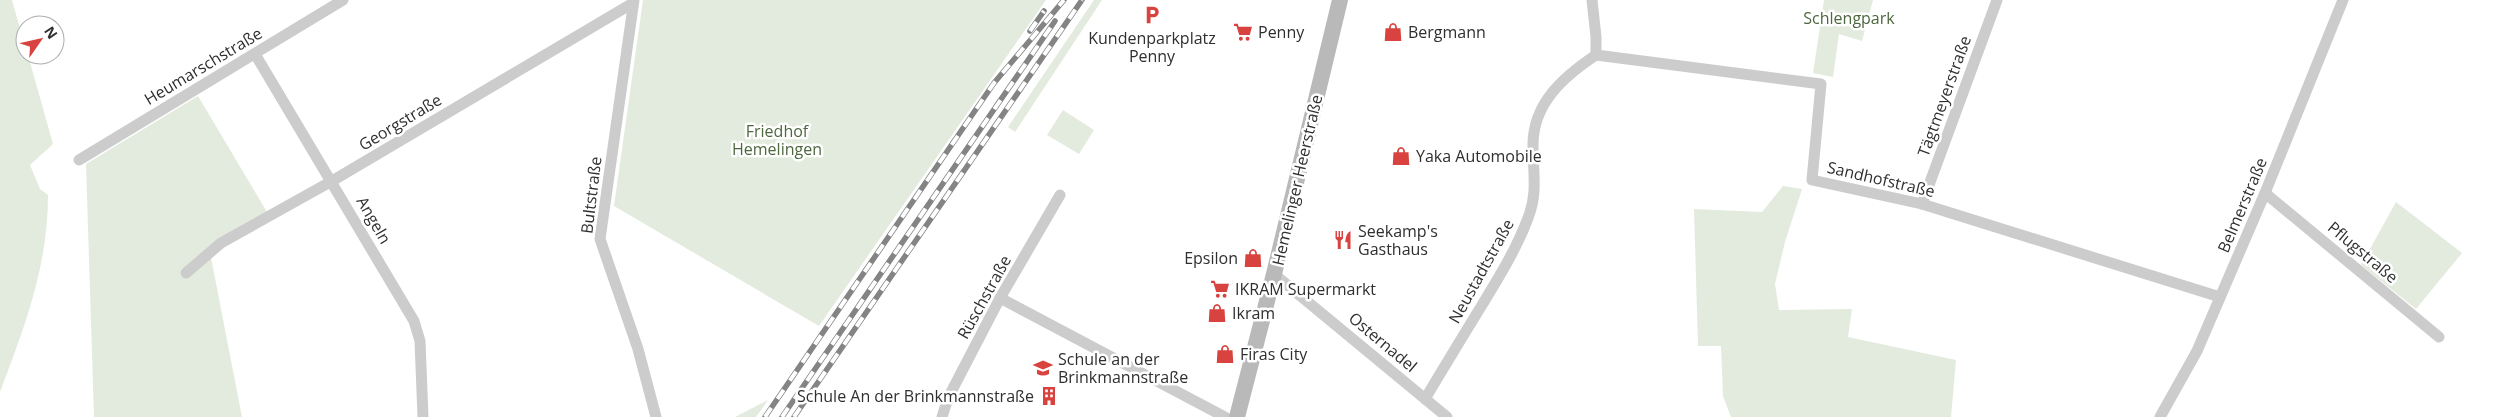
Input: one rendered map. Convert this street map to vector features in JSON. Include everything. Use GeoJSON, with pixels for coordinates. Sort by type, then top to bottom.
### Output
{"type":"FeatureCollection","features":[{"type":"Feature","properties":{"kind":"main road","name":"Hemelinger Heerstraße"},"geometry":{"type":"LineString","coordinates":[[1237,417],[1274,274],[1340,0]]}},
{"type":"Feature","properties":{"kind":"street","name":"Heumarschstraße"},"geometry":{"type":"LineString","coordinates":[[79,160],[342,0]]}},
{"type":"Feature","properties":{"kind":"street"},"geometry":{"type":"LineString","coordinates":[[1592,0],[1596,55]]}},
{"type":"Feature","properties":{"kind":"street","name":"Tägtmeyerstraße"},"geometry":{"type":"LineString","coordinates":[[1922,204],[1997,0]]}},
{"type":"Feature","properties":{"kind":"street","name":"Belmerstraße"},"geometry":{"type":"LineString","coordinates":[[2160,417],[2198,351],[2265,193],[2343,0]]}},
{"type":"Feature","properties":{"kind":"street","name":"Georgstraße"},"geometry":{"type":"LineString","coordinates":[[186,273],[221,243],[332,181],[634,2]]}},
{"type":"Feature","properties":{"kind":"street","name":"Bultstraße"},"geometry":{"type":"LineString","coordinates":[[634,2],[600,240],[638,350],[656,417]]}},
{"type":"Feature","properties":{"kind":"street","name":"Angeln"},"geometry":{"type":"LineString","coordinates":[[255,54],[414,321],[420,340],[423,417]]}},
{"type":"Feature","properties":{"kind":"street","name":"Sandhofstraße"},"geometry":{"type":"LineString","coordinates":[[1596,55],[1821,84],[1812,180],[1922,204],[2220,297]]}},
{"type":"Feature","properties":{"kind":"street","name":"Neustadtstraße"},"geometry":{"type":"LineString","coordinates":[[1425,399],[1503,269],[1528,218],[1534,200],[1536,181],[1532,146],[1535,120],[1544,101],[1563,80],[1596,55]]}},
{"type":"Feature","properties":{"kind":"street","name":"Pflugstraße"},"geometry":{"type":"LineString","coordinates":[[2265,193],[2439,336]]}},
{"type":"Feature","properties":{"kind":"street","name":"Rüschstraße"},"geometry":{"type":"LineString","coordinates":[[942,417],[948,398],[1000,298],[1060,195]]}},
{"type":"Feature","properties":{"kind":"street","name":"Osternadel"},"geometry":{"type":"LineString","coordinates":[[1274,274],[1447,417]]}},
{"type":"Feature","properties":{"kind":"street"},"geometry":{"type":"LineString","coordinates":[[1000,298],[1225,417]]}},
{"type":"Feature","properties":{"kind":"green space"},"geometry":{"type":"Polygon","coordinates":[[[0,0],[12,0],[16,15],[15,65],[31,65],[53,144],[30,165],[40,189],[48,195],[44,246],[26,319],[0,392],[0,0]]]}},
{"type":"Feature","properties":{"kind":"green space","name":"Friedhof Hemelingen"},"geometry":{"type":"Polygon","coordinates":[[[643,0],[1046,0],[819,326],[614,206],[643,0]]]}},
{"type":"Feature","properties":{"kind":"green space"},"geometry":{"type":"Polygon","coordinates":[[[1094,0],[1102,0],[1015,132],[1008,127],[1094,0]]]}},
{"type":"Feature","properties":{"kind":"green space","name":"Schlengpark"},"geometry":{"type":"Polygon","coordinates":[[[1824,0],[1873,0],[1862,41],[1839,34],[1833,77],[1813,73],[1824,0]]]}},
{"type":"Feature","properties":{"kind":"green space"},"geometry":{"type":"Polygon","coordinates":[[[198,96],[267,212],[209,247],[242,417],[94,417],[86,164],[198,96]]]}},
{"type":"Feature","properties":{"kind":"green space"},"geometry":{"type":"Polygon","coordinates":[[[1063,110],[1094,130],[1079,154],[1047,135],[1063,110]]]}},
{"type":"Feature","properties":{"kind":"green space"},"geometry":{"type":"Polygon","coordinates":[[[1783,186],[1802,189],[1785,242],[1775,284],[1779,310],[1852,309],[1848,337],[1956,360],[1951,417],[1731,417],[1723,396],[1721,346],[1698,346],[1694,209],[1762,212],[1783,186]]]}},
{"type":"Feature","properties":{"kind":"green space"},"geometry":{"type":"Polygon","coordinates":[[[2396,202],[2462,253],[2416,309],[2361,265],[2396,202]]]}},
{"type":"Feature","properties":{"kind":"green space"},"geometry":{"type":"Polygon","coordinates":[[[768,400],[756,417],[735,417],[768,400]]]}},
{"type":"Feature","properties":{"kind":"railway"},"geometry":{"type":"LineString","coordinates":[[765,417],[994,83],[1064,0]]}},
{"type":"Feature","properties":{"kind":"railway"},"geometry":{"type":"LineString","coordinates":[[794,417],[1082,0]]}},
{"type":"Feature","properties":{"kind":"railway"},"geometry":{"type":"LineString","coordinates":[[1030,31],[1044,11]]}},
{"type":"Feature","properties":{"kind":"railway"},"geometry":{"type":"LineString","coordinates":[[782,417],[1055,21]]}},
{"type":"Feature","properties":{"kind":"place","name":"Kundenparkplatz Penny"},"geometry":{"type":"Point","coordinates":[1152,15]}},
{"type":"Feature","properties":{"kind":"place","name":"Penny"},"geometry":{"type":"Point","coordinates":[1243,32]}},
{"type":"Feature","properties":{"kind":"place","name":"Bergmann"},"geometry":{"type":"Point","coordinates":[1393,32]}},
{"type":"Feature","properties":{"kind":"place","name":"Yaka Automobile"},"geometry":{"type":"Point","coordinates":[1401,156]}},
{"type":"Feature","properties":{"kind":"place","name":"Seekamp's Gasthaus"},"geometry":{"type":"Point","coordinates":[1343,240]}},
{"type":"Feature","properties":{"kind":"place","name":"Epsilon"},"geometry":{"type":"Point","coordinates":[1253,258]}},
{"type":"Feature","properties":{"kind":"place","name":"IKRAM Supermarkt"},"geometry":{"type":"Point","coordinates":[1220,289]}},
{"type":"Feature","properties":{"kind":"place","name":"Ikram"},"geometry":{"type":"Point","coordinates":[1217,313]}},
{"type":"Feature","properties":{"kind":"place","name":"Firas City"},"geometry":{"type":"Point","coordinates":[1225,354]}},
{"type":"Feature","properties":{"kind":"place","name":"Schule an der Brinkmannstraße"},"geometry":{"type":"Point","coordinates":[1043,368]}},
{"type":"Feature","properties":{"kind":"place","name":"Schule An der Brinkmannstraße"},"geometry":{"type":"Point","coordinates":[1049,396]}}]}
